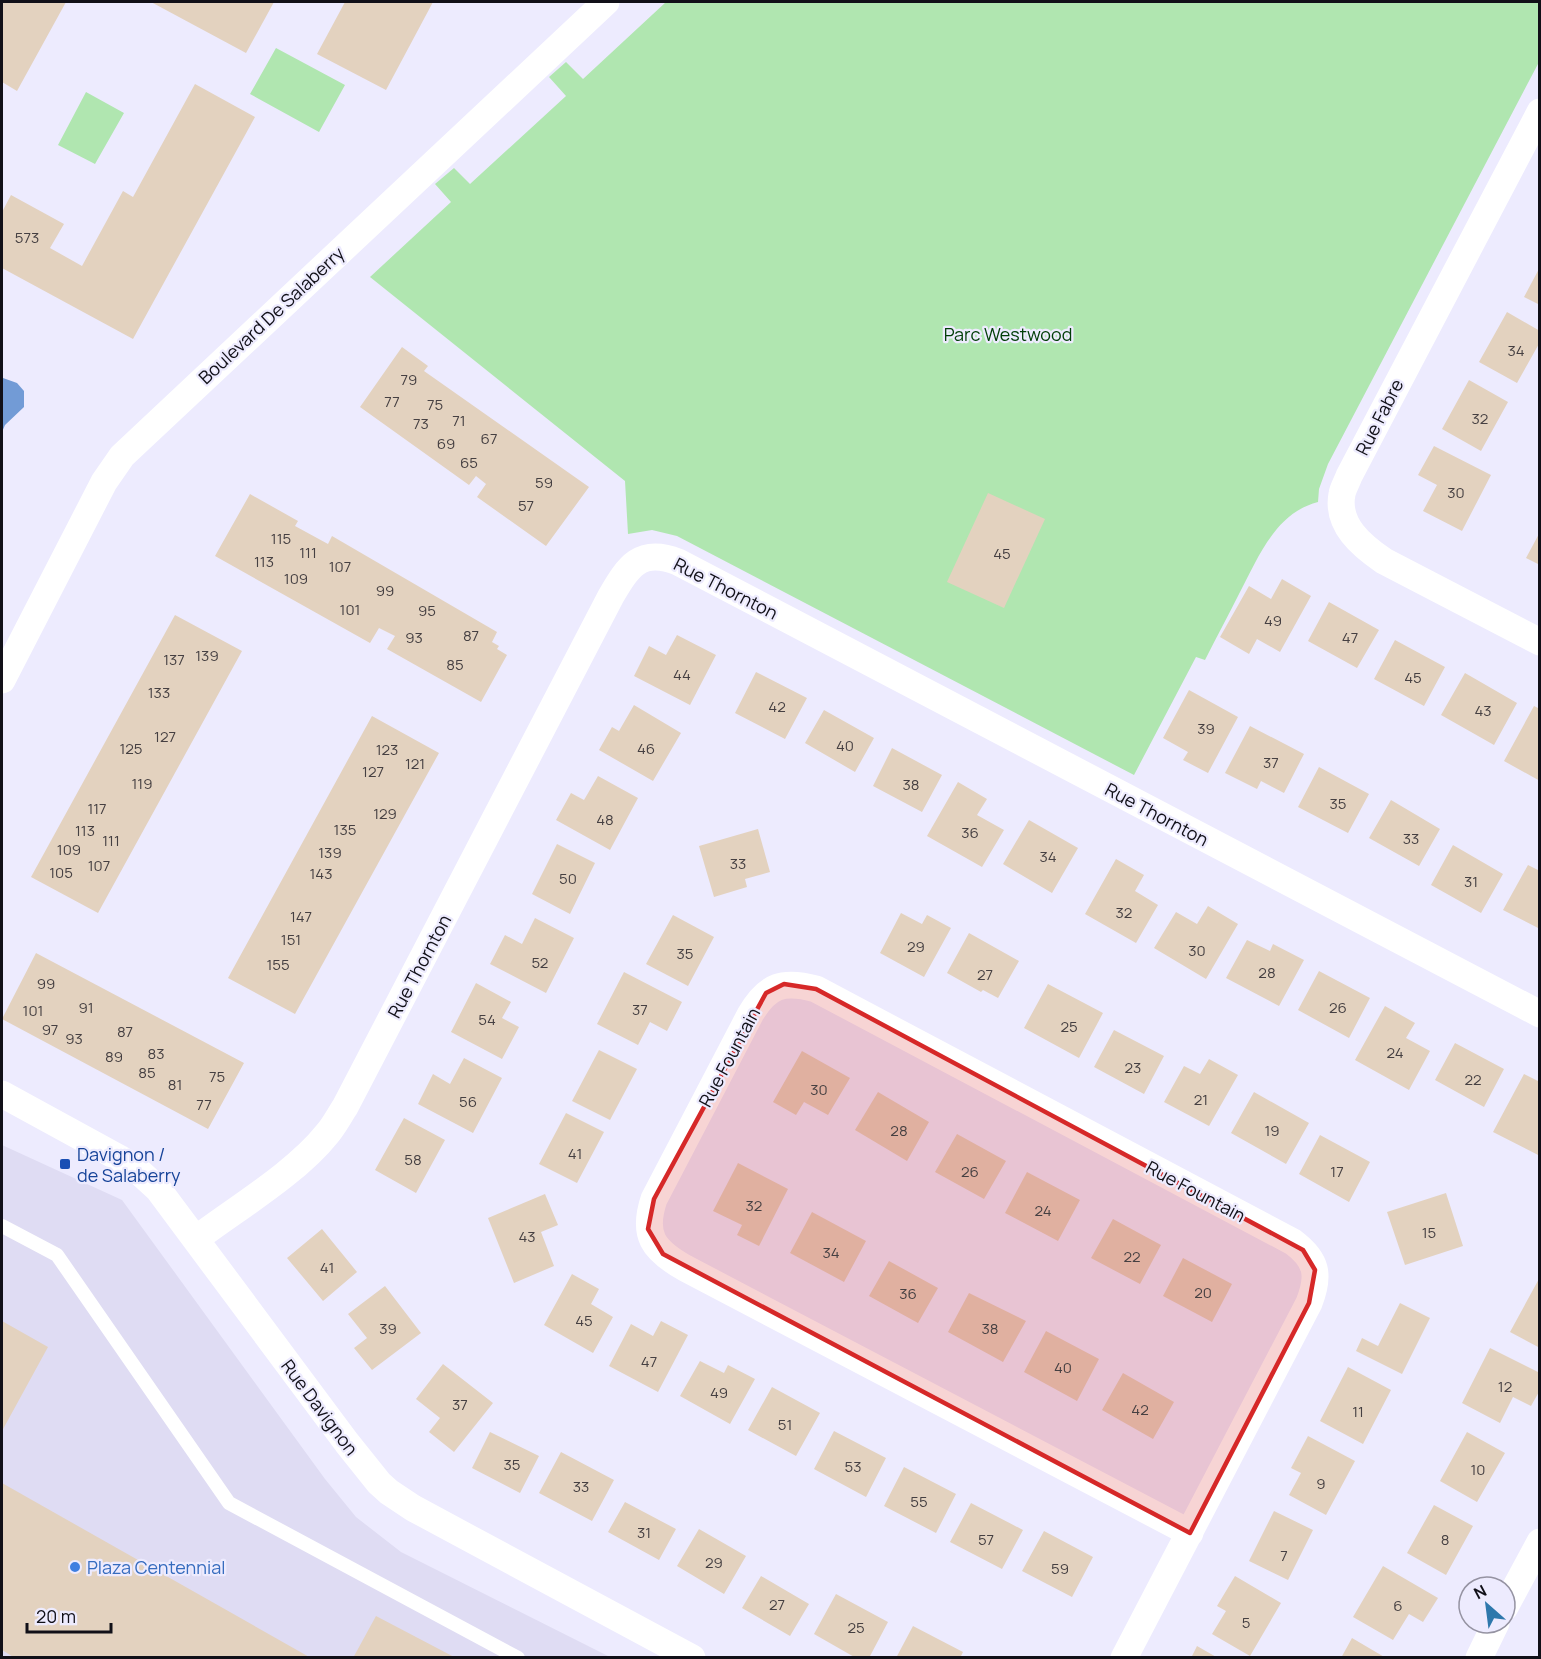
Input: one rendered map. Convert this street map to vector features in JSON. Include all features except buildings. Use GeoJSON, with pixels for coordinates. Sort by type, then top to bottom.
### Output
{"type":"FeatureCollection","features":[{"type":"Feature","properties":{"kind":"street","name":"Boulevard De Salaberry"},"geometry":{"type":"LineString","coordinates":[[2,680],[104,482],[122,456],[606,2]]}},
{"type":"Feature","properties":{"kind":"street","name":"Rue Fabre"},"geometry":{"type":"LineString","coordinates":[[1539,112],[1341,495],[1348,528],[1364,547],[1384,561],[1539,642]]}},
{"type":"Feature","properties":{"kind":"street","name":"Rue Thornton"},"geometry":{"type":"LineString","coordinates":[[196,1239],[289,1171],[328,1133],[345,1107],[611,596],[630,567],[652,556],[668,558],[688,568],[1539,1014]]}},
{"type":"Feature","properties":{"kind":"street","name":"Rue Fountain"},"geometry":{"type":"LineString","coordinates":[[1124,1658],[1190,1533],[1309,1303],[1316,1281],[1311,1260],[1293,1242],[816,989],[784,984],[766,993],[750,1015],[654,1199],[648,1229],[651,1238],[663,1254],[695,1274],[1190,1533]]}},
{"type":"Feature","properties":{"kind":"street","name":"Rue Davignon"},"geometry":{"type":"LineString","coordinates":[[2,1094],[135,1168],[158,1189],[347,1443],[389,1492],[451,1531],[692,1658]]}},
{"type":"Feature","properties":{"kind":"street"},"geometry":{"type":"LineString","coordinates":[[1517,1584],[1539,1542]]}},
{"type":"Feature","properties":{"kind":"street"},"geometry":{"type":"LineString","coordinates":[[1479,1658],[1490,1635]]}},
{"type":"Feature","properties":{"kind":"lane"},"geometry":{"type":"LineString","coordinates":[[2,1226],[57,1255],[230,1503],[518,1658]]}},
{"type":"Feature","properties":{"kind":"highlighted area"},"geometry":{"type":"Polygon","coordinates":[[[784,984],[816,989],[1303,1250],[1315,1270],[1309,1303],[1190,1533],[663,1254],[648,1229],[654,1199],[766,993],[784,984]]]}},
{"type":"Feature","properties":{"kind":"shaded area"},"geometry":{"type":"Polygon","coordinates":[[[2,1145],[122,1200],[325,1479],[356,1517],[401,1552],[610,1657],[2,1658],[2,1145]]]}},
{"type":"Feature","properties":{"kind":"green space","name":"Parc Westwood"},"geometry":{"type":"Polygon","coordinates":[[[666,2],[1539,2],[1539,62],[1328,464],[1319,489],[1318,502],[1290,516],[1279,526],[1261,552],[1205,660],[1196,657],[1134,775],[677,536],[652,530],[628,534],[625,481],[370,277],[451,202],[435,184],[454,168],[470,184],[566,96],[549,77],[566,62],[583,79],[666,2]]]}},
{"type":"Feature","properties":{"kind":"green space"},"geometry":{"type":"Polygon","coordinates":[[[276,48],[345,85],[319,132],[250,94],[276,48]]]}},
{"type":"Feature","properties":{"kind":"green space"},"geometry":{"type":"Polygon","coordinates":[[[86,92],[124,113],[95,164],[58,145],[86,92]]]}},
{"type":"Feature","properties":{"kind":"water"},"geometry":{"type":"Polygon","coordinates":[[[3,378],[17,383],[24,391],[24,407],[5,425],[2,432],[3,378]]]}},
{"type":"Feature","properties":{"kind":"place","name":"Davignon / de Salaberry"},"geometry":{"type":"Point","coordinates":[65,1164]}},
{"type":"Feature","properties":{"kind":"place","name":"Plaza Centennial"},"geometry":{"type":"Point","coordinates":[75,1567]}}]}
